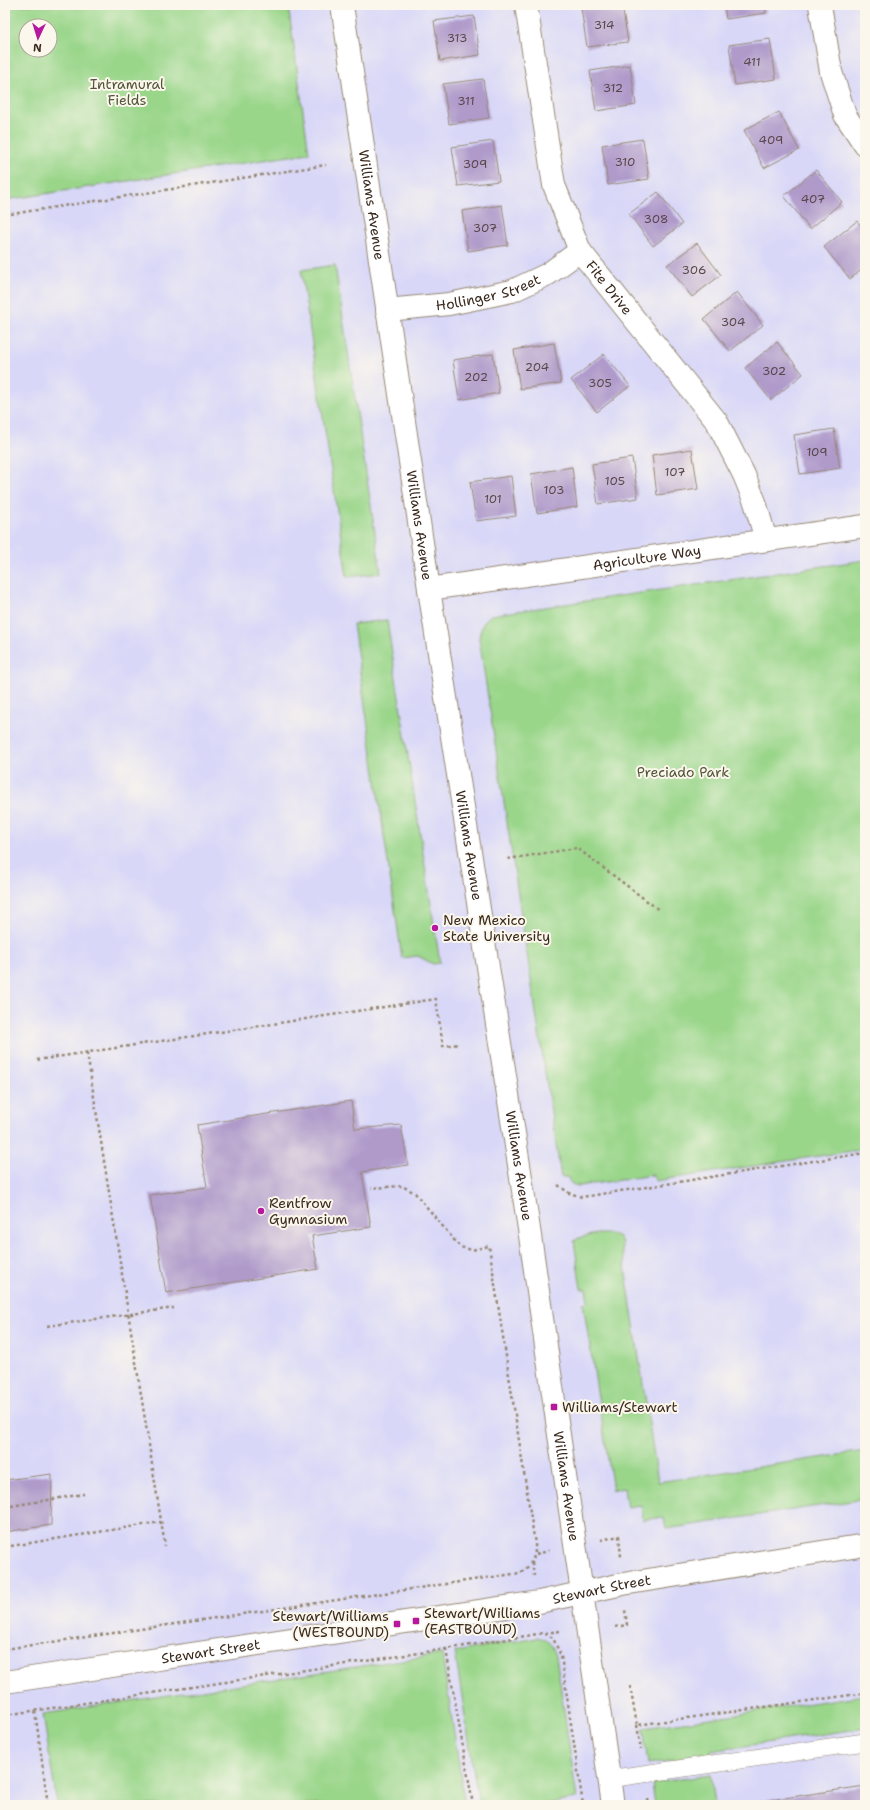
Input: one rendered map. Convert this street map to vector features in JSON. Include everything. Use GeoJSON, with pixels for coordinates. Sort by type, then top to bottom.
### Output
{"type":"FeatureCollection","features":[{"type":"Feature","properties":{"kind":"street","name":"Williams Avenue"},"geometry":{"type":"LineString","coordinates":[[342,5],[429,589],[529,1229],[595,1691],[613,1805]]}},
{"type":"Feature","properties":{"kind":"street","name":"Fite Drive"},"geometry":{"type":"LineString","coordinates":[[526,5],[554,185],[580,251],[717,422],[744,475],[755,502],[766,540]]}},
{"type":"Feature","properties":{"kind":"street"},"geometry":{"type":"LineString","coordinates":[[820,5],[831,72],[844,115],[865,145]]}},
{"type":"Feature","properties":{"kind":"street","name":"Hollinger Street"},"geometry":{"type":"LineString","coordinates":[[387,310],[449,304],[512,291],[548,274],[580,251]]}},
{"type":"Feature","properties":{"kind":"street","name":"Agriculture Way"},"geometry":{"type":"LineString","coordinates":[[429,589],[865,526]]}},
{"type":"Feature","properties":{"kind":"street","name":"Stewart Street"},"geometry":{"type":"LineString","coordinates":[[5,1682],[526,1604],[623,1584],[865,1545]]}},
{"type":"Feature","properties":{"kind":"lane"},"geometry":{"type":"LineString","coordinates":[[608,1779],[865,1742]]}},
{"type":"Feature","properties":{"kind":"path"},"geometry":{"type":"LineString","coordinates":[[5,215],[326,165]]}},
{"type":"Feature","properties":{"kind":"path"},"geometry":{"type":"LineString","coordinates":[[508,859],[577,848],[658,910]]}},
{"type":"Feature","properties":{"kind":"path"},"geometry":{"type":"LineString","coordinates":[[37,1060],[436,999],[443,1046],[459,1044]]}},
{"type":"Feature","properties":{"kind":"path"},"geometry":{"type":"LineString","coordinates":[[87,1053],[165,1546]]}},
{"type":"Feature","properties":{"kind":"path"},"geometry":{"type":"LineString","coordinates":[[558,1185],[568,1193],[582,1197],[865,1153]]}},
{"type":"Feature","properties":{"kind":"path"},"geometry":{"type":"LineString","coordinates":[[5,1649],[520,1573],[532,1562],[536,1554],[535,1544],[490,1246],[472,1250],[460,1247],[415,1193],[402,1186],[371,1188]]}},
{"type":"Feature","properties":{"kind":"path"},"geometry":{"type":"LineString","coordinates":[[48,1326],[174,1308]]}},
{"type":"Feature","properties":{"kind":"path"},"geometry":{"type":"LineString","coordinates":[[5,1506],[84,1494]]}},
{"type":"Feature","properties":{"kind":"path"},"geometry":{"type":"LineString","coordinates":[[5,1547],[161,1522]]}},
{"type":"Feature","properties":{"kind":"path"},"geometry":{"type":"LineString","coordinates":[[5,1715],[544,1633],[552,1638],[561,1656],[582,1805]]}},
{"type":"Feature","properties":{"kind":"path"},"geometry":{"type":"LineString","coordinates":[[446,1649],[472,1805]]}},
{"type":"Feature","properties":{"kind":"path"},"geometry":{"type":"LineString","coordinates":[[630,1686],[637,1725],[865,1693]]}},
{"type":"Feature","properties":{"kind":"path"},"geometry":{"type":"LineString","coordinates":[[35,1711],[48,1805]]}},
{"type":"Feature","properties":{"kind":"shaded area","name":"New Mexico State University"},"geometry":{"type":"Polygon","coordinates":[[[5,5],[865,5],[865,1805],[5,1805],[5,5]]]}},
{"type":"Feature","properties":{"kind":"green space","name":"Intramural Fields"},"geometry":{"type":"Polygon","coordinates":[[[5,5],[288,5],[309,153],[5,200],[5,5]]]}},
{"type":"Feature","properties":{"kind":"green space"},"geometry":{"type":"Polygon","coordinates":[[[335,265],[381,573],[347,577],[301,270],[335,265]]]}},
{"type":"Feature","properties":{"kind":"green space","name":"Preciado Park"},"geometry":{"type":"Polygon","coordinates":[[[865,560],[865,1149],[655,1181],[653,1175],[579,1186],[573,1184],[569,1181],[568,1177],[561,1177],[479,638],[483,625],[491,615],[865,560]]]}},
{"type":"Feature","properties":{"kind":"green space"},"geometry":{"type":"Polygon","coordinates":[[[387,620],[440,963],[433,964],[418,956],[402,958],[353,624],[387,620]]]}},
{"type":"Feature","properties":{"kind":"green space"},"geometry":{"type":"Polygon","coordinates":[[[596,1234],[618,1236],[621,1240],[658,1482],[865,1451],[865,1499],[666,1529],[664,1517],[643,1520],[641,1506],[627,1508],[624,1488],[613,1490],[583,1303],[588,1302],[586,1289],[581,1289],[574,1241],[579,1238],[596,1234]]]}},
{"type":"Feature","properties":{"kind":"green space"},"geometry":{"type":"Polygon","coordinates":[[[537,1637],[548,1641],[556,1656],[577,1799],[539,1805],[479,1805],[455,1652],[537,1637]]]}},
{"type":"Feature","properties":{"kind":"green space"},"geometry":{"type":"Polygon","coordinates":[[[442,1654],[465,1805],[57,1805],[43,1714],[442,1654]]]}},
{"type":"Feature","properties":{"kind":"green space"},"geometry":{"type":"Polygon","coordinates":[[[865,1695],[865,1728],[711,1751],[711,1755],[648,1764],[643,1728],[865,1695]]]}},
{"type":"Feature","properties":{"kind":"green space"},"geometry":{"type":"Polygon","coordinates":[[[711,1775],[715,1805],[655,1805],[652,1783],[711,1775]]]}},
{"type":"Feature","properties":{"kind":"building"},"geometry":{"type":"Polygon","coordinates":[[[602,5],[622,5],[628,42],[587,47],[581,8],[602,5]]]}},
{"type":"Feature","properties":{"kind":"building"},"geometry":{"type":"Polygon","coordinates":[[[724,5],[765,5],[766,13],[726,19],[724,5]]]}},
{"type":"Feature","properties":{"kind":"building"},"geometry":{"type":"Polygon","coordinates":[[[474,16],[480,55],[440,61],[434,21],[474,16]]]}},
{"type":"Feature","properties":{"kind":"building"},"geometry":{"type":"Polygon","coordinates":[[[770,39],[776,79],[735,85],[729,45],[770,39]]]}},
{"type":"Feature","properties":{"kind":"building"},"geometry":{"type":"Polygon","coordinates":[[[630,65],[636,105],[596,111],[590,71],[630,65]]]}},
{"type":"Feature","properties":{"kind":"building"},"geometry":{"type":"Polygon","coordinates":[[[483,79],[489,118],[449,124],[443,84],[483,79]]]}},
{"type":"Feature","properties":{"kind":"building"},"geometry":{"type":"Polygon","coordinates":[[[779,112],[799,150],[764,168],[744,130],[779,112]]]}},
{"type":"Feature","properties":{"kind":"building"},"geometry":{"type":"Polygon","coordinates":[[[643,139],[649,179],[608,185],[602,145],[643,139]]]}},
{"type":"Feature","properties":{"kind":"building"},"geometry":{"type":"Polygon","coordinates":[[[493,141],[499,181],[458,186],[452,147],[493,141]]]}},
{"type":"Feature","properties":{"kind":"building"},"geometry":{"type":"Polygon","coordinates":[[[816,170],[842,202],[810,229],[784,196],[816,170]]]}},
{"type":"Feature","properties":{"kind":"building"},"geometry":{"type":"Polygon","coordinates":[[[658,192],[682,224],[653,246],[629,214],[658,192]]]}},
{"type":"Feature","properties":{"kind":"building"},"geometry":{"type":"Polygon","coordinates":[[[502,205],[508,245],[468,251],[462,211],[502,205]]]}},
{"type":"Feature","properties":{"kind":"building"},"geometry":{"type":"Polygon","coordinates":[[[857,221],[865,231],[865,267],[850,279],[824,247],[857,221]]]}},
{"type":"Feature","properties":{"kind":"building"},"geometry":{"type":"Polygon","coordinates":[[[697,243],[721,275],[692,297],[667,265],[697,243]]]}},
{"type":"Feature","properties":{"kind":"building"},"geometry":{"type":"Polygon","coordinates":[[[737,292],[763,325],[730,351],[704,319],[737,292]]]}},
{"type":"Feature","properties":{"kind":"building"},"geometry":{"type":"Polygon","coordinates":[[[777,342],[803,374],[771,400],[745,368],[777,342]]]}},
{"type":"Feature","properties":{"kind":"building"},"geometry":{"type":"Polygon","coordinates":[[[554,343],[561,383],[520,389],[514,350],[554,343]]]}},
{"type":"Feature","properties":{"kind":"building"},"geometry":{"type":"Polygon","coordinates":[[[493,354],[499,393],[459,400],[453,360],[493,354]]]}},
{"type":"Feature","properties":{"kind":"building"},"geometry":{"type":"Polygon","coordinates":[[[604,354],[630,386],[597,412],[571,380],[604,354]]]}},
{"type":"Feature","properties":{"kind":"building"},"geometry":{"type":"Polygon","coordinates":[[[834,429],[840,468],[800,474],[794,435],[834,429]]]}},
{"type":"Feature","properties":{"kind":"building"},"geometry":{"type":"Polygon","coordinates":[[[692,449],[698,489],[657,495],[652,455],[692,449]]]}},
{"type":"Feature","properties":{"kind":"building"},"geometry":{"type":"Polygon","coordinates":[[[632,458],[638,498],[598,504],[592,464],[632,458]]]}},
{"type":"Feature","properties":{"kind":"building"},"geometry":{"type":"Polygon","coordinates":[[[572,467],[577,507],[537,513],[531,474],[572,467]]]}},
{"type":"Feature","properties":{"kind":"building"},"geometry":{"type":"Polygon","coordinates":[[[511,476],[516,516],[476,521],[470,482],[511,476]]]}},
{"type":"Feature","properties":{"kind":"building","name":"Rentfrow Gymnasium"},"geometry":{"type":"Polygon","coordinates":[[[351,1101],[355,1129],[401,1125],[408,1165],[362,1172],[371,1227],[312,1236],[318,1269],[166,1293],[150,1195],[207,1187],[197,1125],[351,1101]]]}},
{"type":"Feature","properties":{"kind":"building"},"geometry":{"type":"Polygon","coordinates":[[[52,1474],[51,1525],[5,1532],[5,1480],[52,1474]]]}},
{"type":"Feature","properties":{"kind":"building"},"geometry":{"type":"Polygon","coordinates":[[[865,1786],[865,1805],[743,1805],[743,1804],[865,1786]]]}},
{"type":"Feature","properties":{"kind":"place","name":"New Mexico State University"},"geometry":{"type":"Point","coordinates":[435,928]}},
{"type":"Feature","properties":{"kind":"place","name":"Rentfrow Gymnasium"},"geometry":{"type":"Point","coordinates":[261,1211]}},
{"type":"Feature","properties":{"kind":"place","name":"Williams/Stewart"},"geometry":{"type":"Point","coordinates":[554,1407]}},
{"type":"Feature","properties":{"kind":"place","name":"Stewart/Williams (EASTBOUND)"},"geometry":{"type":"Point","coordinates":[416,1621]}},
{"type":"Feature","properties":{"kind":"place","name":"Stewart/Williams (WESTBOUND)"},"geometry":{"type":"Point","coordinates":[397,1624]}}]}
